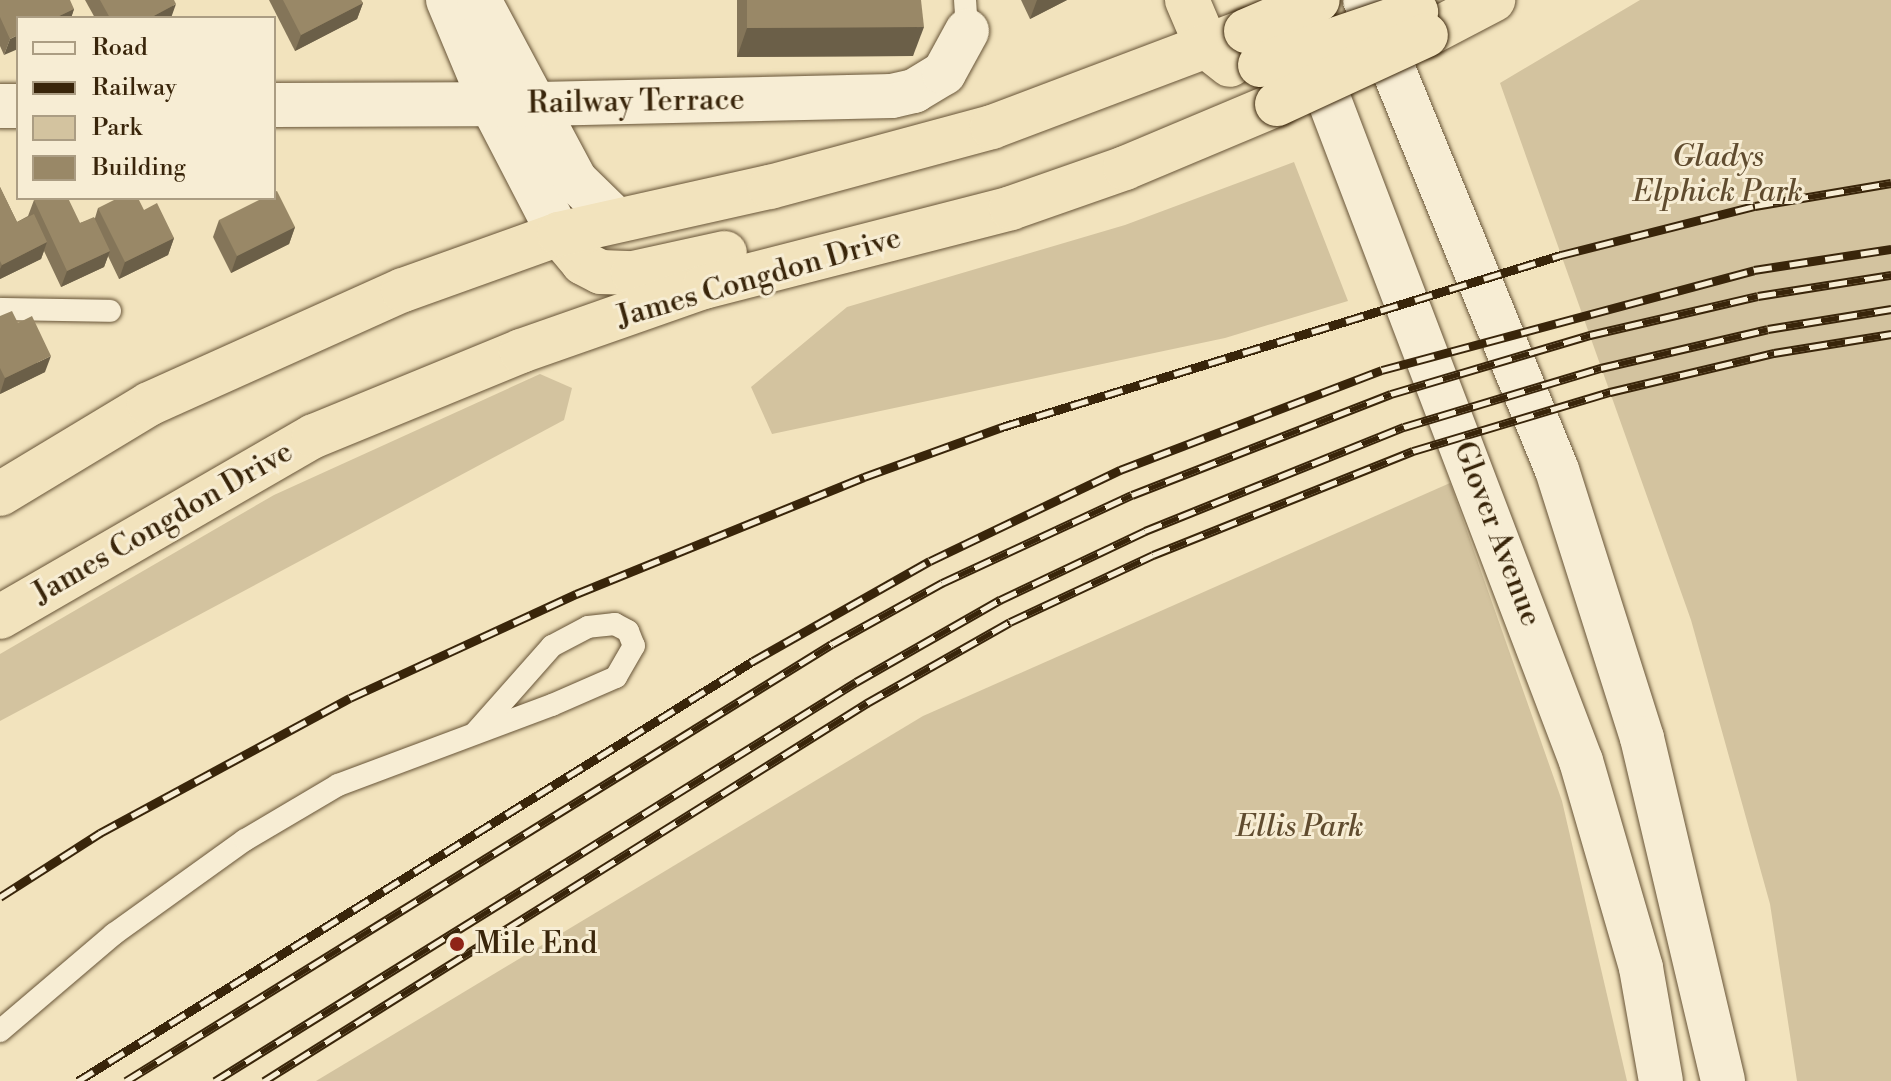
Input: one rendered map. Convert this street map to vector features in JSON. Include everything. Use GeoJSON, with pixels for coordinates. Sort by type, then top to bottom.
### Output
{"type":"FeatureCollection","features":[{"type":"Feature","properties":{"kind":"highway"},"geometry":{"type":"LineString","coordinates":[[1187,0],[1237,47]]}},
{"type":"Feature","properties":{"kind":"highway"},"geometry":{"type":"LineString","coordinates":[[1237,47],[1318,0]]}},
{"type":"Feature","properties":{"kind":"highway","name":"James Congdon Drive"},"geometry":{"type":"LineString","coordinates":[[0,617],[314,436],[521,351],[704,287],[1011,208],[1125,168],[1277,104],[1431,16],[1493,0]]}},
{"type":"Feature","properties":{"kind":"highway"},"geometry":{"type":"LineString","coordinates":[[0,494],[149,404],[403,290],[559,234],[770,187],[992,127],[1237,47],[1431,16]]}},
{"type":"Feature","properties":{"kind":"highway"},"geometry":{"type":"LineString","coordinates":[[559,234],[583,263],[601,272],[633,273],[861,223],[1011,208]]}},
{"type":"Feature","properties":{"kind":"main road"},"geometry":{"type":"LineString","coordinates":[[448,0],[492,105],[559,234]]}},
{"type":"Feature","properties":{"kind":"main road"},"geometry":{"type":"LineString","coordinates":[[479,0],[538,104],[575,180],[616,220]]}},
{"type":"Feature","properties":{"kind":"main road","name":"Glover Avenue"},"geometry":{"type":"LineString","coordinates":[[1291,0],[1581,761],[1641,968],[1661,1081]]}},
{"type":"Feature","properties":{"kind":"main road"},"geometry":{"type":"LineString","coordinates":[[1365,0],[1557,470],[1642,738],[1723,1081]]}},
{"type":"Feature","properties":{"kind":"main road","name":"Railway Terrace"},"geometry":{"type":"LineString","coordinates":[[276,105],[492,105],[892,96],[914,91],[944,73],[966,16]]}},
{"type":"Feature","properties":{"kind":"lane"},"geometry":{"type":"LineString","coordinates":[[0,309],[110,311]]}},
{"type":"Feature","properties":{"kind":"lane"},"geometry":{"type":"LineString","coordinates":[[0,1031],[114,934],[245,840],[338,785],[476,732],[616,677],[634,646],[628,631],[615,624],[588,627],[552,646],[476,732]]}},
{"type":"Feature","properties":{"kind":"green space","name":"Gladys Elphick Park"},"geometry":{"type":"Polygon","coordinates":[[[1640,0],[1891,0],[1891,1081],[1797,1081],[1770,904],[1691,620],[1500,83],[1640,0]]]}},
{"type":"Feature","properties":{"kind":"green space"},"geometry":{"type":"Polygon","coordinates":[[[1294,162],[1348,301],[1225,338],[772,434],[751,387],[847,307],[1125,225],[1294,162]]]}},
{"type":"Feature","properties":{"kind":"green space"},"geometry":{"type":"Polygon","coordinates":[[[540,374],[572,388],[564,420],[0,721],[0,654],[274,495],[540,374]]]}},
{"type":"Feature","properties":{"kind":"green space","name":"Ellis Park"},"geometry":{"type":"Polygon","coordinates":[[[1450,483],[1562,801],[1627,1081],[316,1081],[923,716],[1450,483]]]}},
{"type":"Feature","properties":{"kind":"building"},"geometry":{"type":"Polygon","coordinates":[[[0,0],[70,0],[74,9],[59,16],[16,16],[16,36],[10,39],[0,17],[0,0]]]}},
{"type":"Feature","properties":{"kind":"building"},"geometry":{"type":"Polygon","coordinates":[[[100,0],[174,0],[176,4],[154,16],[109,16],[100,0]]]}},
{"type":"Feature","properties":{"kind":"building"},"geometry":{"type":"Polygon","coordinates":[[[283,0],[361,0],[363,3],[301,35],[283,0]]]}},
{"type":"Feature","properties":{"kind":"building"},"geometry":{"type":"Polygon","coordinates":[[[747,0],[921,0],[924,27],[747,28],[747,0]]]}},
{"type":"Feature","properties":{"kind":"building"},"geometry":{"type":"Polygon","coordinates":[[[0,187],[17,222],[34,214],[47,242],[2,265],[0,261],[0,187]]]}},
{"type":"Feature","properties":{"kind":"building"},"geometry":{"type":"Polygon","coordinates":[[[276,191],[295,227],[237,256],[219,220],[259,200],[276,200],[276,191]]]}},
{"type":"Feature","properties":{"kind":"building"},"geometry":{"type":"Polygon","coordinates":[[[34,200],[69,200],[80,223],[94,217],[110,251],[67,271],[34,200]]]}},
{"type":"Feature","properties":{"kind":"building"},"geometry":{"type":"Polygon","coordinates":[[[114,200],[139,200],[144,210],[157,203],[174,238],[125,262],[98,208],[114,200]]]}},
{"type":"Feature","properties":{"kind":"building"},"geometry":{"type":"Polygon","coordinates":[[[12,311],[18,323],[32,316],[51,356],[5,378],[0,368],[0,316],[12,311]]]}},
{"type":"Feature","properties":{"kind":"railway"},"geometry":{"type":"LineString","coordinates":[[0,897],[100,833],[350,698],[576,594],[864,477],[1002,427],[1561,255],[1755,206],[1891,183]]}},
{"type":"Feature","properties":{"kind":"railway"},"geometry":{"type":"LineString","coordinates":[[78,1081],[753,661],[930,561],[1120,470],[1382,370],[1754,270],[1891,249]]}},
{"type":"Feature","properties":{"kind":"railway"},"geometry":{"type":"LineString","coordinates":[[126,1081],[832,644],[942,583],[1132,495],[1391,394],[1590,335],[1758,296],[1891,275]]}},
{"type":"Feature","properties":{"kind":"railway"},"geometry":{"type":"LineString","coordinates":[[215,1081],[856,682],[1000,600],[1145,531],[1404,427],[1601,368],[1768,329],[1891,309]]}},
{"type":"Feature","properties":{"kind":"railway"},"geometry":{"type":"LineString","coordinates":[[264,1081],[867,703],[1010,622],[1153,555],[1413,451],[1610,392],[1774,353],[1891,334]]}},
{"type":"Feature","properties":{"kind":"place","name":"Mile End"},"geometry":{"type":"Point","coordinates":[457,944]}}]}
